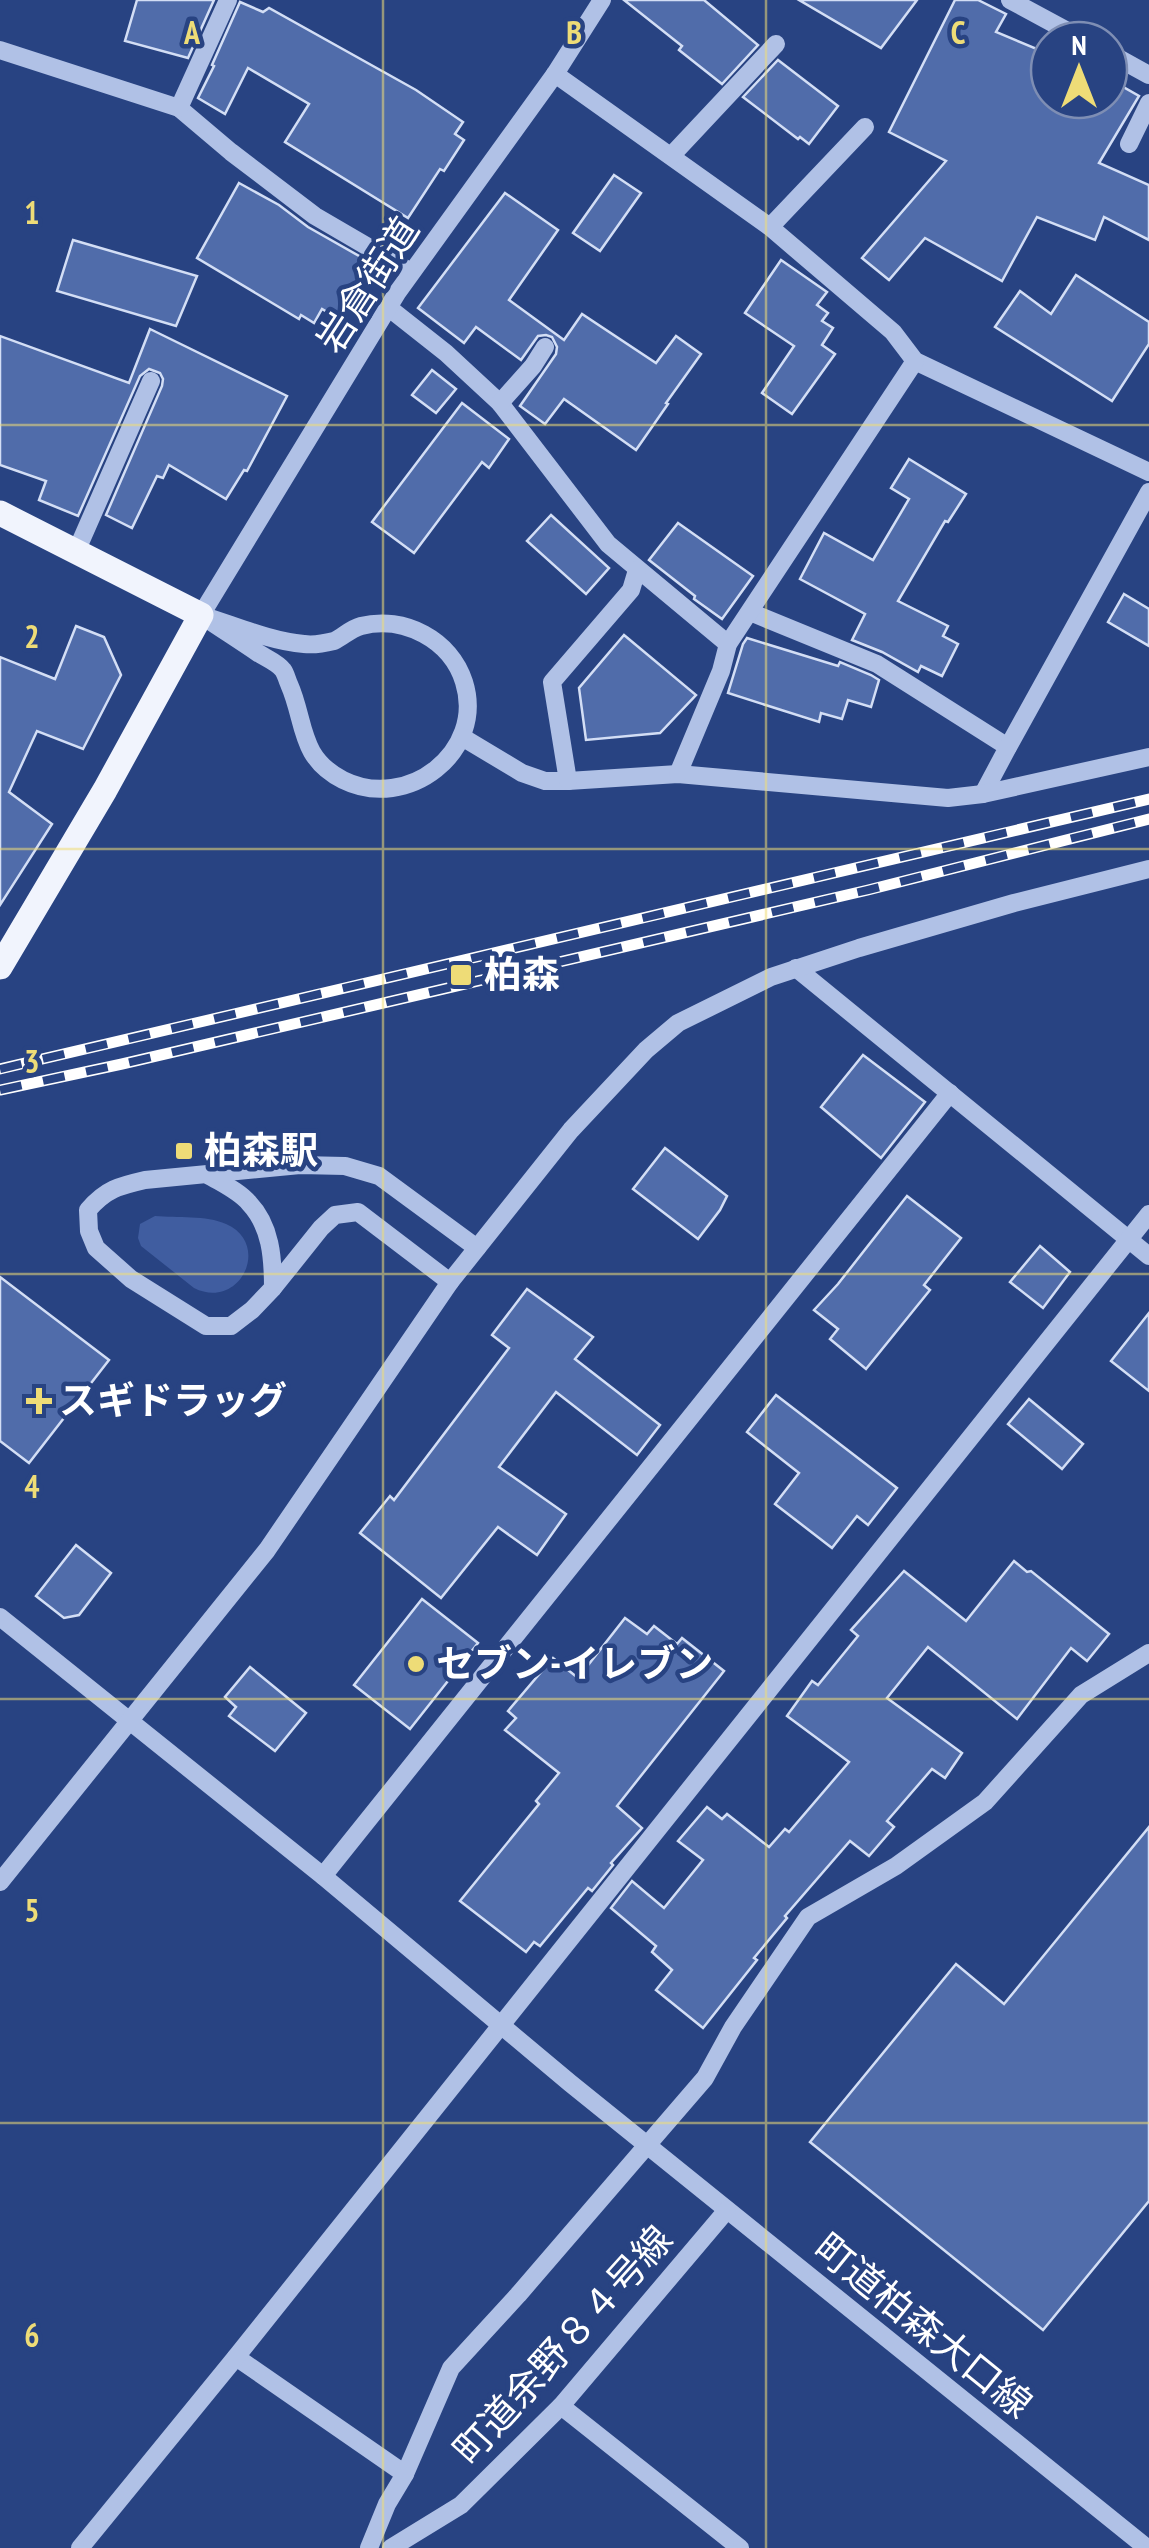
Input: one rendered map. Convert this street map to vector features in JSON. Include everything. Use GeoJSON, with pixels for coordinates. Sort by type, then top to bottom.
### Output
{"type":"FeatureCollection","features":[{"type":"Feature","properties":{"kind":"main road"},"geometry":{"type":"LineString","coordinates":[[0,513],[201,615],[106,790],[0,967]]}},
{"type":"Feature","properties":{"kind":"street"},"geometry":{"type":"LineString","coordinates":[[179,108],[228,0]]}},
{"type":"Feature","properties":{"kind":"street","name":"岩倉街道"},"geometry":{"type":"LineString","coordinates":[[201,615],[411,272],[555,74],[602,0]]}},
{"type":"Feature","properties":{"kind":"street"},"geometry":{"type":"LineString","coordinates":[[1010,0],[1047,20]]}},
{"type":"Feature","properties":{"kind":"street"},"geometry":{"type":"LineString","coordinates":[[671,156],[776,44]]}},
{"type":"Feature","properties":{"kind":"street"},"geometry":{"type":"LineString","coordinates":[[0,50],[179,108],[315,216],[411,272]]}},
{"type":"Feature","properties":{"kind":"street"},"geometry":{"type":"LineString","coordinates":[[555,74],[770,227],[893,332],[915,361],[1149,472]]}},
{"type":"Feature","properties":{"kind":"street"},"geometry":{"type":"LineString","coordinates":[[1129,144],[1149,103]]}},
{"type":"Feature","properties":{"kind":"street"},"geometry":{"type":"LineString","coordinates":[[770,227],[865,127]]}},
{"type":"Feature","properties":{"kind":"street"},"geometry":{"type":"LineString","coordinates":[[389,308],[500,403],[608,544],[728,644]]}},
{"type":"Feature","properties":{"kind":"street"},"geometry":{"type":"LineString","coordinates":[[500,403],[534,366],[545,347]]}},
{"type":"Feature","properties":{"kind":"street"},"geometry":{"type":"LineString","coordinates":[[678,774],[728,644],[915,361]]}},
{"type":"Feature","properties":{"kind":"street"},"geometry":{"type":"LineString","coordinates":[[76,552],[152,381]]}},
{"type":"Feature","properties":{"kind":"street"},"geometry":{"type":"LineString","coordinates":[[983,794],[1149,492]]}},
{"type":"Feature","properties":{"kind":"street"},"geometry":{"type":"LineString","coordinates":[[568,782],[552,682],[631,590],[637,570]]}},
{"type":"Feature","properties":{"kind":"street"},"geometry":{"type":"LineString","coordinates":[[750,612],[877,664],[1008,747]]}},
{"type":"Feature","properties":{"kind":"street"},"geometry":{"type":"LineString","coordinates":[[201,615],[306,644],[334,640],[362,626],[391,624],[421,632],[456,662],[463,680],[468,704],[462,738],[433,773],[408,786],[367,788],[344,780],[326,769],[304,738],[283,669],[201,615]]}},
{"type":"Feature","properties":{"kind":"street"},"geometry":{"type":"LineString","coordinates":[[462,738],[522,773],[545,781],[678,774],[948,798],[983,794],[1149,757]]}},
{"type":"Feature","properties":{"kind":"street"},"geometry":{"type":"LineString","coordinates":[[0,1882],[268,1550],[450,1282],[571,1130],[646,1050],[678,1023],[741,990],[796,968],[1014,903],[1149,869]]}},
{"type":"Feature","properties":{"kind":"street"},"geometry":{"type":"LineString","coordinates":[[796,968],[1149,1256]]}},
{"type":"Feature","properties":{"kind":"street"},"geometry":{"type":"LineString","coordinates":[[323,1876],[950,1094]]}},
{"type":"Feature","properties":{"kind":"street"},"geometry":{"type":"LineString","coordinates":[[450,1282],[358,1212],[335,1215],[252,1310],[231,1326],[206,1326],[130,1279],[96,1248],[89,1231],[88,1210],[102,1194],[145,1180],[300,1165],[344,1166],[379,1176],[477,1248]]}},
{"type":"Feature","properties":{"kind":"street"},"geometry":{"type":"LineString","coordinates":[[208,1175],[249,1202],[265,1225],[274,1257],[274,1288]]}},
{"type":"Feature","properties":{"kind":"street"},"geometry":{"type":"LineString","coordinates":[[80,2548],[1149,1214]]}},
{"type":"Feature","properties":{"kind":"street","name":"町道柏森大口線"},"geometry":{"type":"LineString","coordinates":[[0,1617],[1147,2548]]}},
{"type":"Feature","properties":{"kind":"street"},"geometry":{"type":"LineString","coordinates":[[369,2548],[451,2368],[653,2149],[705,2078],[732,2026],[808,1917],[896,1866],[985,1802],[1081,1694],[1149,1653]]}},
{"type":"Feature","properties":{"kind":"street","name":"町道余野８４号線"},"geometry":{"type":"LineString","coordinates":[[392,2548],[461,2506],[561,2406],[726,2210]]}},
{"type":"Feature","properties":{"kind":"street"},"geometry":{"type":"LineString","coordinates":[[236,2357],[405,2474]]}},
{"type":"Feature","properties":{"kind":"street"},"geometry":{"type":"LineString","coordinates":[[561,2406],[740,2548]]}},
{"type":"Feature","properties":{"kind":"shaded area"},"geometry":{"type":"Polygon","coordinates":[[[155,1216],[201,1218],[226,1224],[240,1233],[247,1246],[244,1272],[225,1291],[210,1293],[194,1288],[141,1246],[140,1224],[155,1216]]]}},
{"type":"Feature","properties":{"kind":"building"},"geometry":{"type":"Polygon","coordinates":[[[137,0],[214,0],[188,58],[125,41],[137,0]]]}},
{"type":"Feature","properties":{"kind":"building"},"geometry":{"type":"Polygon","coordinates":[[[624,0],[704,0],[758,45],[722,84],[624,0]]]}},
{"type":"Feature","properties":{"kind":"building"},"geometry":{"type":"Polygon","coordinates":[[[799,0],[917,0],[881,48],[799,0]]]}},
{"type":"Feature","properties":{"kind":"building"},"geometry":{"type":"Polygon","coordinates":[[[955,0],[978,0],[1006,14],[996,32],[1029,46],[1029,120],[1125,120],[1099,163],[1149,185],[1149,240],[1104,217],[1095,240],[1037,217],[1002,281],[925,238],[889,280],[862,258],[946,161],[889,132],[955,0]]]}},
{"type":"Feature","properties":{"kind":"building"},"geometry":{"type":"Polygon","coordinates":[[[240,2],[263,12],[269,8],[416,90],[463,122],[455,134],[464,140],[408,218],[285,142],[309,104],[248,68],[225,114],[198,98],[240,2]]]}},
{"type":"Feature","properties":{"kind":"building"},"geometry":{"type":"Polygon","coordinates":[[[778,60],[838,106],[809,144],[743,97],[778,60]]]}},
{"type":"Feature","properties":{"kind":"building"},"geometry":{"type":"Polygon","coordinates":[[[1129,90],[1139,96],[1129,113],[1129,90]]]}},
{"type":"Feature","properties":{"kind":"building"},"geometry":{"type":"Polygon","coordinates":[[[614,175],[641,193],[600,251],[573,233],[614,175]]]}},
{"type":"Feature","properties":{"kind":"building"},"geometry":{"type":"Polygon","coordinates":[[[239,183],[375,265],[350,309],[346,307],[339,319],[322,309],[314,323],[301,315],[299,319],[197,258],[239,183]]]}},
{"type":"Feature","properties":{"kind":"building"},"geometry":{"type":"Polygon","coordinates":[[[505,193],[558,230],[509,300],[564,340],[582,314],[656,363],[676,336],[701,354],[636,450],[564,399],[545,424],[520,406],[556,354],[552,337],[538,336],[521,360],[476,327],[464,343],[418,308],[505,193]]]}},
{"type":"Feature","properties":{"kind":"building"},"geometry":{"type":"Polygon","coordinates":[[[73,240],[197,276],[176,326],[57,291],[73,240]]]}},
{"type":"Feature","properties":{"kind":"building"},"geometry":{"type":"Polygon","coordinates":[[[781,260],[827,292],[817,305],[828,313],[822,321],[833,328],[822,345],[835,354],[792,414],[762,393],[794,346],[745,313],[781,260]]]}},
{"type":"Feature","properties":{"kind":"building"},"geometry":{"type":"Polygon","coordinates":[[[1076,275],[1149,322],[1149,344],[1112,401],[995,327],[1020,291],[1051,314],[1076,275]]]}},
{"type":"Feature","properties":{"kind":"building"},"geometry":{"type":"Polygon","coordinates":[[[150,329],[287,396],[247,471],[226,499],[169,465],[163,478],[157,476],[132,528],[106,515],[162,386],[160,373],[149,369],[140,376],[78,516],[39,500],[46,481],[0,465],[0,336],[129,383],[150,329]]]}},
{"type":"Feature","properties":{"kind":"building"},"geometry":{"type":"Polygon","coordinates":[[[432,370],[456,389],[436,413],[412,395],[432,370]]]}},
{"type":"Feature","properties":{"kind":"building"},"geometry":{"type":"Polygon","coordinates":[[[462,403],[509,439],[489,468],[482,462],[414,553],[372,522],[462,403]]]}},
{"type":"Feature","properties":{"kind":"building"},"geometry":{"type":"Polygon","coordinates":[[[909,459],[966,494],[945,521],[898,601],[948,626],[943,636],[958,644],[942,676],[921,666],[918,672],[852,640],[865,614],[800,579],[824,533],[873,560],[909,499],[891,488],[909,459]]]}},
{"type":"Feature","properties":{"kind":"building"},"geometry":{"type":"Polygon","coordinates":[[[551,515],[609,568],[586,594],[527,541],[551,515]]]}},
{"type":"Feature","properties":{"kind":"building"},"geometry":{"type":"Polygon","coordinates":[[[678,523],[753,576],[722,619],[649,560],[678,523]]]}},
{"type":"Feature","properties":{"kind":"building"},"geometry":{"type":"Polygon","coordinates":[[[1124,594],[1149,609],[1149,646],[1108,622],[1124,594]]]}},
{"type":"Feature","properties":{"kind":"building"},"geometry":{"type":"Polygon","coordinates":[[[76,626],[104,637],[121,675],[83,749],[37,731],[9,792],[52,824],[0,905],[0,657],[55,679],[76,626]]]}},
{"type":"Feature","properties":{"kind":"building"},"geometry":{"type":"Polygon","coordinates":[[[624,635],[696,695],[660,733],[586,740],[579,688],[624,635]]]}},
{"type":"Feature","properties":{"kind":"building"},"geometry":{"type":"Polygon","coordinates":[[[747,638],[838,666],[840,662],[871,675],[879,680],[871,707],[848,700],[842,719],[821,713],[819,722],[728,693],[747,638]]]}},
{"type":"Feature","properties":{"kind":"building"},"geometry":{"type":"Polygon","coordinates":[[[863,1055],[925,1102],[881,1158],[821,1107],[863,1055]]]}},
{"type":"Feature","properties":{"kind":"building"},"geometry":{"type":"Polygon","coordinates":[[[665,1148],[727,1196],[698,1239],[633,1189],[665,1148]]]}},
{"type":"Feature","properties":{"kind":"building"},"geometry":{"type":"Polygon","coordinates":[[[907,1196],[961,1238],[924,1285],[930,1290],[866,1369],[830,1339],[838,1329],[814,1310],[907,1196]]]}},
{"type":"Feature","properties":{"kind":"building"},"geometry":{"type":"Polygon","coordinates":[[[1040,1246],[1070,1272],[1043,1308],[1010,1282],[1040,1246]]]}},
{"type":"Feature","properties":{"kind":"building","name":"スギドラッグ"},"geometry":{"type":"Polygon","coordinates":[[[0,1277],[109,1360],[29,1463],[0,1441],[0,1277]]]}},
{"type":"Feature","properties":{"kind":"building"},"geometry":{"type":"Polygon","coordinates":[[[527,1289],[593,1337],[575,1359],[660,1425],[637,1455],[556,1392],[499,1467],[566,1514],[537,1555],[498,1527],[441,1598],[360,1533],[390,1496],[394,1500],[509,1348],[492,1335],[527,1289]]]}},
{"type":"Feature","properties":{"kind":"building"},"geometry":{"type":"Polygon","coordinates":[[[1149,1313],[1149,1391],[1111,1361],[1149,1313]]]}},
{"type":"Feature","properties":{"kind":"building"},"geometry":{"type":"Polygon","coordinates":[[[776,1395],[897,1488],[868,1525],[857,1516],[832,1548],[775,1504],[799,1473],[747,1432],[776,1395]]]}},
{"type":"Feature","properties":{"kind":"building"},"geometry":{"type":"Polygon","coordinates":[[[1029,1399],[1083,1444],[1062,1469],[1008,1424],[1029,1399]]]}},
{"type":"Feature","properties":{"kind":"building"},"geometry":{"type":"Polygon","coordinates":[[[76,1545],[111,1573],[79,1615],[64,1618],[36,1596],[76,1545]]]}},
{"type":"Feature","properties":{"kind":"building"},"geometry":{"type":"Polygon","coordinates":[[[1014,1561],[1109,1634],[1087,1661],[1071,1648],[1017,1719],[928,1647],[887,1698],[962,1753],[945,1778],[932,1769],[887,1821],[894,1827],[869,1856],[850,1841],[785,1916],[754,1958],[757,1960],[703,2028],[656,1990],[672,1970],[652,1952],[656,1946],[611,1908],[632,1881],[664,1908],[703,1860],[678,1841],[707,1807],[722,1819],[727,1814],[769,1847],[785,1829],[789,1832],[849,1762],[787,1716],[812,1681],[818,1685],[858,1636],[851,1630],[904,1571],[966,1621],[1014,1561]]]}},
{"type":"Feature","properties":{"kind":"building","name":"セブン-イレブン"},"geometry":{"type":"Polygon","coordinates":[[[422,1599],[478,1643],[410,1729],[354,1685],[422,1599]]]}},
{"type":"Feature","properties":{"kind":"building"},"geometry":{"type":"Polygon","coordinates":[[[625,1618],[647,1634],[654,1626],[677,1644],[682,1638],[724,1671],[617,1806],[642,1828],[592,1891],[588,1888],[540,1946],[534,1942],[526,1952],[460,1901],[539,1804],[536,1801],[559,1773],[505,1730],[516,1718],[508,1711],[553,1658],[578,1678],[625,1618]]]}},
{"type":"Feature","properties":{"kind":"building"},"geometry":{"type":"Polygon","coordinates":[[[250,1667],[306,1713],[275,1751],[229,1716],[236,1707],[225,1697],[250,1667]]]}},
{"type":"Feature","properties":{"kind":"building"},"geometry":{"type":"Polygon","coordinates":[[[1149,1827],[1149,2201],[1043,2330],[810,2142],[956,1964],[1004,2004],[1149,1827]]]}},
{"type":"Feature","properties":{"kind":"railway"},"geometry":{"type":"LineString","coordinates":[[0,1069],[1149,799]]}},
{"type":"Feature","properties":{"kind":"railway"},"geometry":{"type":"LineString","coordinates":[[0,1090],[868,890],[1149,819]]}},
{"type":"Feature","properties":{"kind":"place","name":"柏森"},"geometry":{"type":"Point","coordinates":[461,975]}},
{"type":"Feature","properties":{"kind":"place","name":"柏森駅"},"geometry":{"type":"Point","coordinates":[184,1151]}},
{"type":"Feature","properties":{"kind":"place","name":"スギドラッグ"},"geometry":{"type":"Point","coordinates":[39,1401]}},
{"type":"Feature","properties":{"kind":"place","name":"セブン-イレブン"},"geometry":{"type":"Point","coordinates":[416,1664]}}]}
